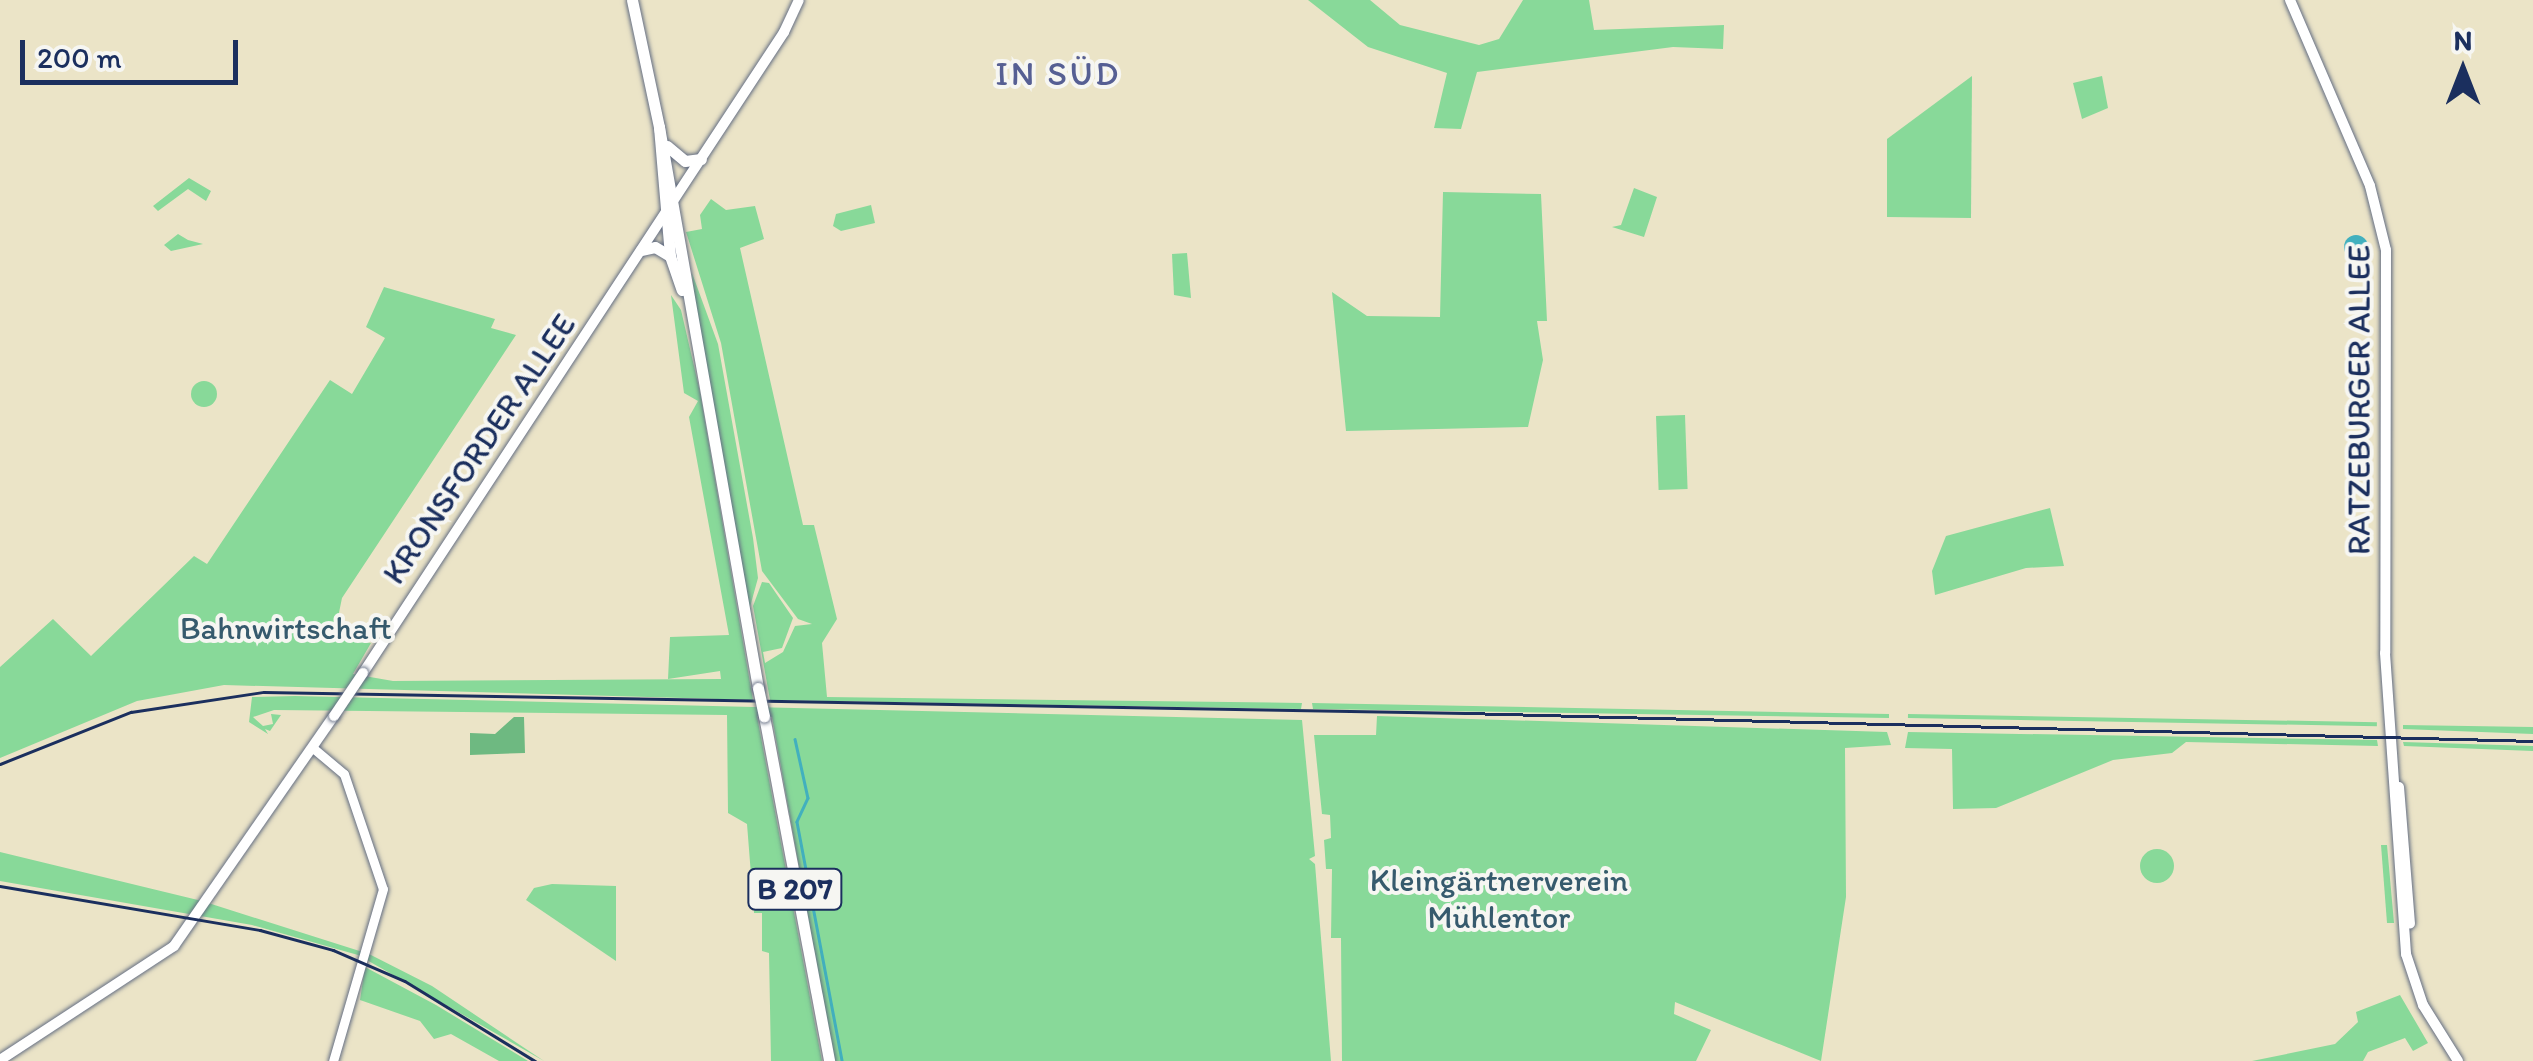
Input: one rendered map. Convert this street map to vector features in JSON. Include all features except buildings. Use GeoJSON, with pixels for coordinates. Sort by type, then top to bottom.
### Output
{"type":"FeatureCollection","features":[{"type":"Feature","properties":{"kind":"main road","name":"B 207"},"geometry":{"type":"LineString","coordinates":[[632,0],[659,128],[670,256],[686,298]]}},
{"type":"Feature","properties":{"kind":"main road","name":"KRONSFORDER ALLEE"},"geometry":{"type":"LineString","coordinates":[[0,1060],[174,946],[363,673],[701,160],[798,0]]}},
{"type":"Feature","properties":{"kind":"main road","name":"RATZEBURGER ALLEE"},"geometry":{"type":"LineString","coordinates":[[2290,0],[2370,186],[2386,250],[2384,608],[2392,758],[2412,970],[2434,1026],[2458,1061]]}},
{"type":"Feature","properties":{"kind":"main road","name":"B 207"},"geometry":{"type":"LineString","coordinates":[[659,128],[666,144],[686,298],[829,1061]]}},
{"type":"Feature","properties":{"kind":"main road"},"geometry":{"type":"LineString","coordinates":[[666,144],[677,158],[701,160]]}},
{"type":"Feature","properties":{"kind":"main road"},"geometry":{"type":"LineString","coordinates":[[642,250],[655,248],[670,256]]}},
{"type":"Feature","properties":{"kind":"street"},"geometry":{"type":"LineString","coordinates":[[312,748],[351,788],[383,890],[333,1061]]}},
{"type":"Feature","properties":{"kind":"green space"},"geometry":{"type":"Polygon","coordinates":[[[1308,0],[1370,0],[1400,25],[1479,45],[1499,39],[1523,0],[1589,0],[1594,30],[1724,25],[1723,49],[1673,47],[1477,72],[1461,129],[1434,128],[1447,73],[1368,47],[1308,0]]]}},
{"type":"Feature","properties":{"kind":"green space"},"geometry":{"type":"Polygon","coordinates":[[[1972,76],[1971,218],[1887,217],[1887,139],[1972,76]]]}},
{"type":"Feature","properties":{"kind":"green space"},"geometry":{"type":"Polygon","coordinates":[[[2102,76],[2108,108],[2082,119],[2073,83],[2102,76]]]}},
{"type":"Feature","properties":{"kind":"green space"},"geometry":{"type":"Polygon","coordinates":[[[189,178],[211,191],[206,201],[188,189],[158,211],[153,206],[189,178]]]}},
{"type":"Feature","properties":{"kind":"green space"},"geometry":{"type":"Polygon","coordinates":[[[1634,188],[1657,197],[1644,237],[1612,227],[1621,225],[1634,188]]]}},
{"type":"Feature","properties":{"kind":"green space"},"geometry":{"type":"Polygon","coordinates":[[[1443,192],[1541,194],[1547,321],[1537,321],[1543,360],[1528,427],[1346,431],[1332,292],[1367,316],[1440,317],[1443,192]]]}},
{"type":"Feature","properties":{"kind":"green space"},"geometry":{"type":"Polygon","coordinates":[[[711,199],[726,210],[755,206],[764,239],[740,248],[803,525],[814,525],[837,619],[822,643],[827,697],[1302,703],[1301,709],[770,700],[753,606],[762,582],[769,583],[793,618],[782,648],[763,652],[765,663],[783,652],[795,626],[812,624],[798,619],[762,571],[721,343],[686,232],[702,229],[700,215],[711,199]]]}},
{"type":"Feature","properties":{"kind":"green space"},"geometry":{"type":"Polygon","coordinates":[[[871,205],[875,223],[841,231],[833,226],[836,214],[871,205]]]}},
{"type":"Feature","properties":{"kind":"green space"},"geometry":{"type":"Polygon","coordinates":[[[178,234],[203,244],[171,251],[164,245],[178,234]]]}},
{"type":"Feature","properties":{"kind":"green space"},"geometry":{"type":"Polygon","coordinates":[[[1187,253],[1191,298],[1174,295],[1172,254],[1187,253]]]}},
{"type":"Feature","properties":{"kind":"green space"},"geometry":{"type":"Polygon","coordinates":[[[692,273],[718,344],[753,538],[758,578],[750,607],[761,672],[696,312],[692,273]]]}},
{"type":"Feature","properties":{"kind":"green space","name":"Bahnwirtschaft"},"geometry":{"type":"Polygon","coordinates":[[[384,287],[495,319],[491,328],[516,335],[342,598],[334,637],[371,643],[353,674],[393,681],[721,679],[720,671],[668,679],[670,637],[729,635],[689,417],[698,401],[684,393],[671,295],[681,310],[700,392],[753,700],[224,685],[137,701],[0,758],[0,667],[53,619],[91,656],[194,556],[207,564],[330,380],[352,394],[385,338],[366,327],[384,287]]]}},
{"type":"Feature","properties":{"kind":"green space"},"geometry":{"type":"Polygon","coordinates":[[[204,381],[213,385],[217,394],[213,403],[204,407],[195,403],[191,394],[195,385],[204,381]]]}},
{"type":"Feature","properties":{"kind":"green space"},"geometry":{"type":"Polygon","coordinates":[[[1685,415],[1688,489],[1659,490],[1656,416],[1685,415]]]}},
{"type":"Feature","properties":{"kind":"green space"},"geometry":{"type":"Polygon","coordinates":[[[2050,508],[2064,566],[2026,568],[1935,595],[1932,571],[1946,536],[2050,508]]]}},
{"type":"Feature","properties":{"kind":"green space","name":"Kleingärtnerverein Mühlentor"},"geometry":{"type":"Polygon","coordinates":[[[252,697],[1302,720],[1315,856],[1309,859],[1315,864],[1331,1061],[834,1061],[772,717],[757,716],[822,1061],[771,1061],[769,953],[762,951],[762,913],[754,913],[747,824],[728,813],[727,715],[274,710],[253,717],[263,726],[273,724],[271,714],[281,715],[270,731],[265,729],[268,734],[249,722],[252,697]]]}},
{"type":"Feature","properties":{"kind":"green space"},"geometry":{"type":"Polygon","coordinates":[[[1312,703],[1889,714],[1889,718],[1313,709],[1312,703]]]}},
{"type":"Feature","properties":{"kind":"green space"},"geometry":{"type":"Polygon","coordinates":[[[1908,714],[2377,722],[2377,726],[1908,718],[1908,714]]]}},
{"type":"Feature","properties":{"kind":"green space","name":"Kleingärtnerverein Mühlentor"},"geometry":{"type":"Polygon","coordinates":[[[1377,716],[1887,732],[1891,745],[1845,748],[1846,897],[1821,1061],[1675,1002],[1674,1014],[1711,1030],[1696,1061],[1342,1061],[1341,938],[1331,938],[1332,869],[1326,869],[1324,840],[1331,838],[1330,815],[1322,814],[1314,735],[1376,735],[1377,716]]]}},
{"type":"Feature","properties":{"kind":"green space"},"geometry":{"type":"Polygon","coordinates":[[[514,717],[524,717],[525,753],[470,755],[470,733],[495,734],[514,717]]]}},
{"type":"Feature","properties":{"kind":"green space"},"geometry":{"type":"Polygon","coordinates":[[[2403,725],[2533,727],[2533,734],[2403,729],[2403,725]]]}},
{"type":"Feature","properties":{"kind":"green space"},"geometry":{"type":"Polygon","coordinates":[[[1908,732],[2377,740],[2378,746],[2186,742],[2172,753],[2113,760],[1996,808],[1953,809],[1952,749],[1905,748],[1908,732]]]}},
{"type":"Feature","properties":{"kind":"green space"},"geometry":{"type":"Polygon","coordinates":[[[2403,742],[2533,746],[2533,751],[2404,746],[2403,742]]]}},
{"type":"Feature","properties":{"kind":"green space"},"geometry":{"type":"Polygon","coordinates":[[[2381,845],[2387,845],[2394,923],[2387,923],[2381,845]]]}},
{"type":"Feature","properties":{"kind":"green space"},"geometry":{"type":"Polygon","coordinates":[[[2157,849],[2169,854],[2174,866],[2169,878],[2157,883],[2145,878],[2140,866],[2145,854],[2157,849]]]}},
{"type":"Feature","properties":{"kind":"green space"},"geometry":{"type":"Polygon","coordinates":[[[0,852],[202,901],[369,954],[432,986],[544,1061],[358,955],[252,925],[0,881],[0,852]]]}},
{"type":"Feature","properties":{"kind":"green space"},"geometry":{"type":"Polygon","coordinates":[[[552,884],[616,886],[616,961],[526,900],[534,888],[552,884]]]}},
{"type":"Feature","properties":{"kind":"green space"},"geometry":{"type":"Polygon","coordinates":[[[365,967],[528,1061],[499,1061],[451,1034],[434,1039],[420,1021],[360,1000],[365,967]]]}},
{"type":"Feature","properties":{"kind":"green space"},"geometry":{"type":"Polygon","coordinates":[[[2400,995],[2428,1043],[2413,1051],[2405,1038],[2368,1052],[2363,1061],[2252,1061],[2335,1044],[2358,1022],[2356,1012],[2400,995]]]}},
{"type":"Feature","properties":{"kind":"water"},"geometry":{"type":"Polygon","coordinates":[[[2356,235],[2368,247],[2356,259],[2344,247],[2356,235]]]}},
{"type":"Feature","properties":{"kind":"waterway"},"geometry":{"type":"LineString","coordinates":[[795,739],[808,798],[797,822],[842,1061]]}},
{"type":"Feature","properties":{"kind":"railway"},"geometry":{"type":"LineString","coordinates":[[0,764],[131,712],[264,692],[1465,713],[2533,741]]}},
{"type":"Feature","properties":{"kind":"railway"},"geometry":{"type":"LineString","coordinates":[[0,886],[260,930],[333,950],[405,981],[535,1061]]}},
{"type":"Feature","properties":{"kind":"district","name":"IN SÜD"},"geometry":{"type":"Point","coordinates":[1058,73]}}]}
